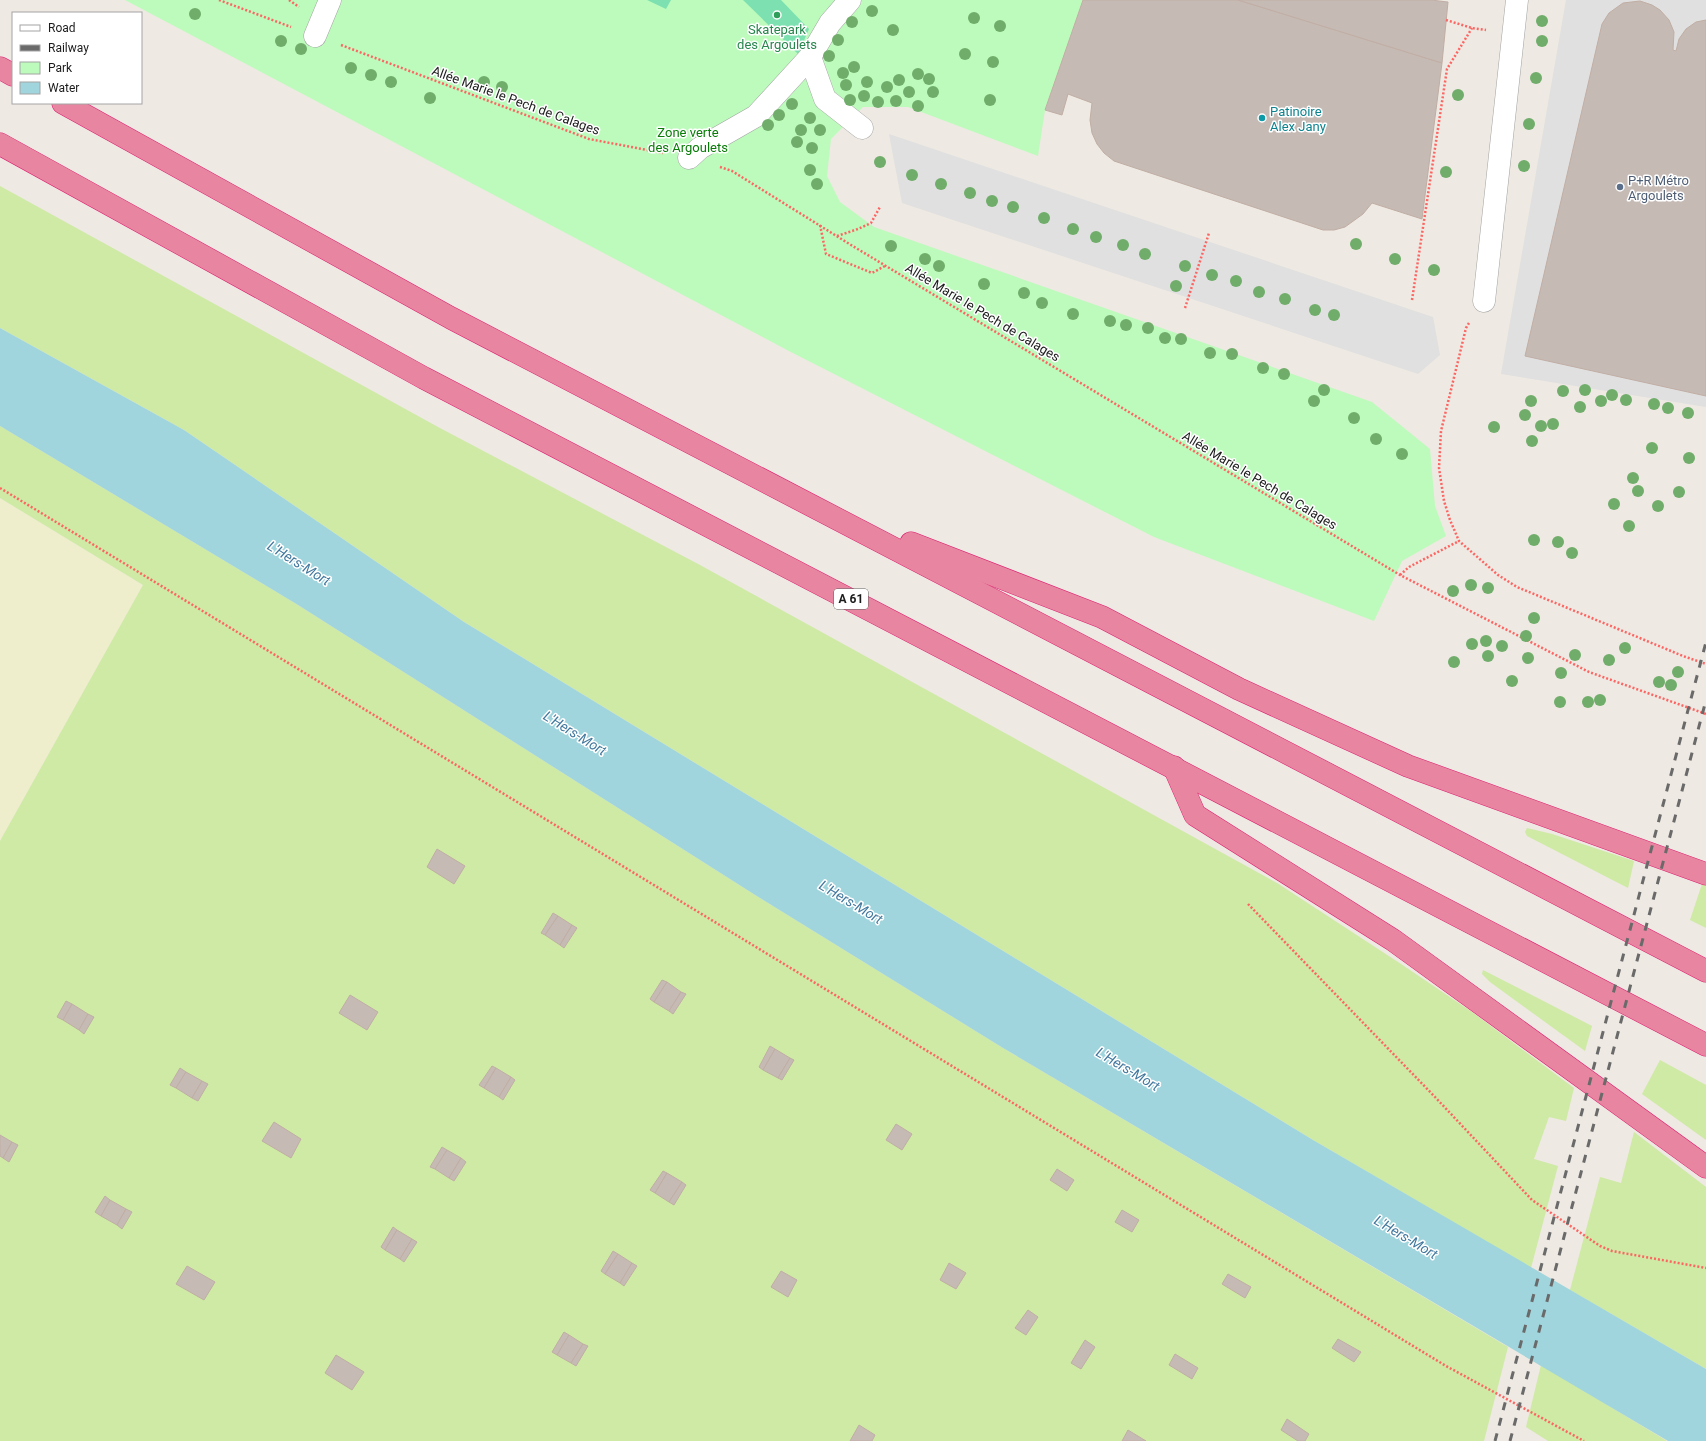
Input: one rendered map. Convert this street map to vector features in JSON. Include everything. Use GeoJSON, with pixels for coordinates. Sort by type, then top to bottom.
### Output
{"type":"FeatureCollection","features":[{"type":"Feature","properties":{"kind":"highway"},"geometry":{"type":"LineString","coordinates":[[0,68],[12,74]]}},
{"type":"Feature","properties":{"kind":"highway"},"geometry":{"type":"LineString","coordinates":[[65,104],[451,318],[1706,971]]}},
{"type":"Feature","properties":{"kind":"highway","name":"A 61"},"geometry":{"type":"LineString","coordinates":[[0,144],[424,378],[1706,1045]]}},
{"type":"Feature","properties":{"kind":"highway"},"geometry":{"type":"LineString","coordinates":[[806,502],[1102,618],[1239,689],[1408,766],[1706,874]]}},
{"type":"Feature","properties":{"kind":"highway"},"geometry":{"type":"LineString","coordinates":[[1174,767],[1195,815],[1394,940],[1706,1167]]}},
{"type":"Feature","properties":{"kind":"lane"},"geometry":{"type":"LineString","coordinates":[[315,36],[330,0]]}},
{"type":"Feature","properties":{"kind":"lane"},"geometry":{"type":"LineString","coordinates":[[689,158],[700,148],[756,116],[810,57],[830,23],[850,0]]}},
{"type":"Feature","properties":{"kind":"lane"},"geometry":{"type":"LineString","coordinates":[[1484,301],[1518,0]]}},
{"type":"Feature","properties":{"kind":"lane"},"geometry":{"type":"LineString","coordinates":[[810,57],[825,99],[862,128]]}},
{"type":"Feature","properties":{"kind":"path","name":"Allée Marie le Pech de Calages"},"geometry":{"type":"LineString","coordinates":[[219,0],[589,139],[689,158],[732,171],[836,236],[1400,575],[1589,672],[1706,714]]}},
{"type":"Feature","properties":{"kind":"path"},"geometry":{"type":"LineString","coordinates":[[1446,20],[1472,28],[1514,34]]}},
{"type":"Feature","properties":{"kind":"path"},"geometry":{"type":"LineString","coordinates":[[1412,300],[1448,69],[1472,28]]}},
{"type":"Feature","properties":{"kind":"path"},"geometry":{"type":"LineString","coordinates":[[836,236],[871,223],[880,207]]}},
{"type":"Feature","properties":{"kind":"path"},"geometry":{"type":"LineString","coordinates":[[820,225],[826,254],[872,273],[886,266]]}},
{"type":"Feature","properties":{"kind":"path"},"geometry":{"type":"LineString","coordinates":[[1185,308],[1209,233]]}},
{"type":"Feature","properties":{"kind":"path"},"geometry":{"type":"LineString","coordinates":[[1484,301],[1466,328],[1441,431],[1439,468],[1444,500],[1450,520],[1459,541],[1498,576],[1517,587],[1683,656],[1706,664]]}},
{"type":"Feature","properties":{"kind":"path"},"geometry":{"type":"LineString","coordinates":[[0,488],[1446,1366],[1584,1441]]}},
{"type":"Feature","properties":{"kind":"path"},"geometry":{"type":"LineString","coordinates":[[1400,575],[1409,567],[1459,541]]}},
{"type":"Feature","properties":{"kind":"path"},"geometry":{"type":"LineString","coordinates":[[1248,904],[1532,1200],[1600,1246],[1612,1251],[1706,1268]]}},
{"type":"Feature","properties":{"kind":"green space","name":"Zone verte des Argoulets"},"geometry":{"type":"Polygon","coordinates":[[[125,0],[1083,0],[1045,110],[1038,156],[908,107],[863,107],[831,139],[827,176],[840,202],[874,227],[1372,402],[1430,449],[1435,506],[1446,536],[1402,561],[1374,621],[1154,537],[787,350],[125,0]]]}},
{"type":"Feature","properties":{"kind":"green space"},"geometry":{"type":"Polygon","coordinates":[[[647,0],[671,0],[666,9],[647,0]]]}},
{"type":"Feature","properties":{"kind":"green space","name":"Skatepark des Argoulets"},"geometry":{"type":"Polygon","coordinates":[[[743,0],[781,0],[809,29],[798,54],[743,0]]]}},
{"type":"Feature","properties":{"kind":"green space"},"geometry":{"type":"Polygon","coordinates":[[[0,186],[438,427],[700,565],[1277,883],[1472,1012],[1574,1088],[1566,1121],[1549,1117],[1534,1159],[1558,1166],[1531,1268],[1313,1140],[464,622],[184,430],[0,328],[0,186]]]}},
{"type":"Feature","properties":{"kind":"green space"},"geometry":{"type":"Polygon","coordinates":[[[0,426],[298,605],[752,893],[1003,1048],[1508,1347],[1484,1441],[0,1441],[0,841],[143,585],[0,498],[0,426]]]}},
{"type":"Feature","properties":{"kind":"green space"},"geometry":{"type":"Polygon","coordinates":[[[0,498],[143,585],[0,841],[0,498]]]}},
{"type":"Feature","properties":{"kind":"green space"},"geometry":{"type":"Polygon","coordinates":[[[1527,828],[1552,834],[1634,861],[1628,888],[1527,836],[1525,832],[1527,828]]]}},
{"type":"Feature","properties":{"kind":"green space"},"geometry":{"type":"Polygon","coordinates":[[[1702,884],[1706,886],[1706,928],[1690,920],[1702,884]]]}},
{"type":"Feature","properties":{"kind":"green space"},"geometry":{"type":"Polygon","coordinates":[[[1483,970],[1592,1026],[1585,1051],[1490,982],[1482,974],[1483,970]]]}},
{"type":"Feature","properties":{"kind":"green space"},"geometry":{"type":"Polygon","coordinates":[[[1660,1060],[1706,1085],[1706,1140],[1642,1094],[1660,1060]]]}},
{"type":"Feature","properties":{"kind":"green space"},"geometry":{"type":"Polygon","coordinates":[[[1634,1132],[1706,1187],[1706,1369],[1570,1290],[1600,1177],[1621,1183],[1634,1132]]]}},
{"type":"Feature","properties":{"kind":"green space"},"geometry":{"type":"Polygon","coordinates":[[[1541,1365],[1667,1441],[1548,1441],[1526,1427],[1541,1365]]]}},
{"type":"Feature","properties":{"kind":"shaded area","name":"P+R Métro Argoulets"},"geometry":{"type":"Polygon","coordinates":[[[1566,0],[1706,0],[1706,407],[1501,374],[1566,0]]]}},
{"type":"Feature","properties":{"kind":"shaded area"},"geometry":{"type":"Polygon","coordinates":[[[889,134],[1433,317],[1440,355],[1418,374],[902,203],[889,134]]]}},
{"type":"Feature","properties":{"kind":"water","name":"L'Hers-Mort"},"geometry":{"type":"Polygon","coordinates":[[[0,328],[184,430],[464,622],[1313,1140],[1706,1369],[1706,1441],[1668,1441],[1003,1048],[752,893],[298,605],[0,426],[0,328]]]}},
{"type":"Feature","properties":{"kind":"building","name":"Patinoire Alex Jany"},"geometry":{"type":"Polygon","coordinates":[[[1083,0],[1238,0],[1442,63],[1422,219],[1372,203],[1363,214],[1345,227],[1334,230],[1323,230],[1114,161],[1104,153],[1097,144],[1092,133],[1090,120],[1092,103],[1068,94],[1062,115],[1045,110],[1083,0]]]}},
{"type":"Feature","properties":{"kind":"building"},"geometry":{"type":"Polygon","coordinates":[[[1238,0],[1431,0],[1448,2],[1442,63],[1238,0]]]}},
{"type":"Feature","properties":{"kind":"building","name":"P+R Métro Argoulets"},"geometry":{"type":"Polygon","coordinates":[[[1640,1],[1652,5],[1660,10],[1669,20],[1674,32],[1673,50],[1676,51],[1679,39],[1686,29],[1696,22],[1706,20],[1706,396],[1525,356],[1602,24],[1609,13],[1623,3],[1640,1]]]}},
{"type":"Feature","properties":{"kind":"building"},"geometry":{"type":"Polygon","coordinates":[[[437,849],[465,866],[454,884],[427,867],[437,849]]]}},
{"type":"Feature","properties":{"kind":"building"},"geometry":{"type":"Polygon","coordinates":[[[553,913],[558,916],[545,935],[541,933],[553,913]]]}},
{"type":"Feature","properties":{"kind":"building"},"geometry":{"type":"Polygon","coordinates":[[[558,916],[572,925],[560,945],[545,935],[558,916]]]}},
{"type":"Feature","properties":{"kind":"building"},"geometry":{"type":"Polygon","coordinates":[[[572,925],[577,928],[564,948],[560,945],[572,925]]]}},
{"type":"Feature","properties":{"kind":"building"},"geometry":{"type":"Polygon","coordinates":[[[662,980],[667,982],[654,1002],[650,999],[662,980]]]}},
{"type":"Feature","properties":{"kind":"building"},"geometry":{"type":"Polygon","coordinates":[[[667,982],[681,992],[669,1011],[654,1002],[667,982]]]}},
{"type":"Feature","properties":{"kind":"building"},"geometry":{"type":"Polygon","coordinates":[[[681,992],[686,994],[673,1014],[669,1011],[681,992]]]}},
{"type":"Feature","properties":{"kind":"building"},"geometry":{"type":"Polygon","coordinates":[[[350,995],[378,1012],[367,1030],[339,1013],[350,995]]]}},
{"type":"Feature","properties":{"kind":"building"},"geometry":{"type":"Polygon","coordinates":[[[66,1001],[72,1004],[63,1020],[57,1017],[66,1001]]]}},
{"type":"Feature","properties":{"kind":"building"},"geometry":{"type":"Polygon","coordinates":[[[72,1004],[88,1014],[79,1030],[63,1020],[72,1004]]]}},
{"type":"Feature","properties":{"kind":"building"},"geometry":{"type":"Polygon","coordinates":[[[88,1014],[94,1017],[84,1034],[79,1030],[88,1014]]]}},
{"type":"Feature","properties":{"kind":"building"},"geometry":{"type":"Polygon","coordinates":[[[770,1046],[775,1049],[763,1070],[759,1067],[770,1046]]]}},
{"type":"Feature","properties":{"kind":"building"},"geometry":{"type":"Polygon","coordinates":[[[775,1049],[790,1058],[778,1078],[763,1070],[775,1049]]]}},
{"type":"Feature","properties":{"kind":"building"},"geometry":{"type":"Polygon","coordinates":[[[790,1058],[794,1060],[782,1080],[778,1078],[790,1058]]]}},
{"type":"Feature","properties":{"kind":"building"},"geometry":{"type":"Polygon","coordinates":[[[492,1066],[496,1068],[484,1088],[479,1085],[492,1066]]]}},
{"type":"Feature","properties":{"kind":"building"},"geometry":{"type":"Polygon","coordinates":[[[180,1068],[186,1072],[176,1088],[170,1085],[180,1068]]]}},
{"type":"Feature","properties":{"kind":"building"},"geometry":{"type":"Polygon","coordinates":[[[496,1068],[511,1077],[499,1097],[484,1088],[496,1068]]]}},
{"type":"Feature","properties":{"kind":"building"},"geometry":{"type":"Polygon","coordinates":[[[186,1072],[202,1081],[192,1098],[176,1088],[186,1072]]]}},
{"type":"Feature","properties":{"kind":"building"},"geometry":{"type":"Polygon","coordinates":[[[511,1077],[515,1080],[503,1100],[499,1097],[511,1077]]]}},
{"type":"Feature","properties":{"kind":"building"},"geometry":{"type":"Polygon","coordinates":[[[202,1081],[208,1084],[198,1101],[192,1098],[202,1081]]]}},
{"type":"Feature","properties":{"kind":"building"},"geometry":{"type":"Polygon","coordinates":[[[274,1122],[301,1139],[291,1158],[262,1141],[274,1122]]]}},
{"type":"Feature","properties":{"kind":"building"},"geometry":{"type":"Polygon","coordinates":[[[896,1124],[912,1134],[902,1150],[886,1140],[896,1124]]]}},
{"type":"Feature","properties":{"kind":"building"},"geometry":{"type":"Polygon","coordinates":[[[0,1135],[12,1142],[3,1158],[0,1156],[0,1135]]]}},
{"type":"Feature","properties":{"kind":"building"},"geometry":{"type":"Polygon","coordinates":[[[12,1142],[18,1145],[9,1162],[3,1158],[12,1142]]]}},
{"type":"Feature","properties":{"kind":"building"},"geometry":{"type":"Polygon","coordinates":[[[442,1147],[447,1150],[435,1169],[430,1167],[442,1147]]]}},
{"type":"Feature","properties":{"kind":"building"},"geometry":{"type":"Polygon","coordinates":[[[447,1150],[461,1158],[449,1178],[435,1169],[447,1150]]]}},
{"type":"Feature","properties":{"kind":"building"},"geometry":{"type":"Polygon","coordinates":[[[461,1158],[466,1162],[454,1181],[449,1178],[461,1158]]]}},
{"type":"Feature","properties":{"kind":"building"},"geometry":{"type":"Polygon","coordinates":[[[1057,1169],[1074,1180],[1067,1191],[1050,1180],[1057,1169]]]}},
{"type":"Feature","properties":{"kind":"building"},"geometry":{"type":"Polygon","coordinates":[[[663,1171],[667,1173],[655,1193],[650,1190],[663,1171]]]}},
{"type":"Feature","properties":{"kind":"building"},"geometry":{"type":"Polygon","coordinates":[[[667,1173],[682,1182],[669,1202],[655,1193],[667,1173]]]}},
{"type":"Feature","properties":{"kind":"building"},"geometry":{"type":"Polygon","coordinates":[[[682,1182],[686,1185],[674,1205],[669,1202],[682,1182]]]}},
{"type":"Feature","properties":{"kind":"building"},"geometry":{"type":"Polygon","coordinates":[[[105,1196],[110,1200],[101,1216],[95,1212],[105,1196]]]}},
{"type":"Feature","properties":{"kind":"building"},"geometry":{"type":"Polygon","coordinates":[[[110,1200],[126,1209],[117,1225],[101,1216],[110,1200]]]}},
{"type":"Feature","properties":{"kind":"building"},"geometry":{"type":"Polygon","coordinates":[[[126,1209],[132,1212],[122,1229],[117,1225],[126,1209]]]}},
{"type":"Feature","properties":{"kind":"building"},"geometry":{"type":"Polygon","coordinates":[[[1122,1210],[1139,1220],[1132,1232],[1115,1222],[1122,1210]]]}},
{"type":"Feature","properties":{"kind":"building"},"geometry":{"type":"Polygon","coordinates":[[[393,1227],[397,1230],[385,1250],[381,1247],[393,1227]]]}},
{"type":"Feature","properties":{"kind":"building"},"geometry":{"type":"Polygon","coordinates":[[[397,1230],[412,1239],[400,1259],[385,1250],[397,1230]]]}},
{"type":"Feature","properties":{"kind":"building"},"geometry":{"type":"Polygon","coordinates":[[[412,1239],[417,1242],[404,1262],[400,1259],[412,1239]]]}},
{"type":"Feature","properties":{"kind":"building"},"geometry":{"type":"Polygon","coordinates":[[[613,1251],[618,1254],[605,1274],[601,1271],[613,1251]]]}},
{"type":"Feature","properties":{"kind":"building"},"geometry":{"type":"Polygon","coordinates":[[[618,1254],[632,1263],[620,1283],[605,1274],[618,1254]]]}},
{"type":"Feature","properties":{"kind":"building"},"geometry":{"type":"Polygon","coordinates":[[[632,1263],[637,1266],[624,1286],[620,1283],[632,1263]]]}},
{"type":"Feature","properties":{"kind":"building"},"geometry":{"type":"Polygon","coordinates":[[[949,1263],[966,1273],[956,1289],[940,1280],[949,1263]]]}},
{"type":"Feature","properties":{"kind":"building"},"geometry":{"type":"Polygon","coordinates":[[[187,1266],[215,1282],[204,1300],[176,1284],[187,1266]]]}},
{"type":"Feature","properties":{"kind":"building"},"geometry":{"type":"Polygon","coordinates":[[[781,1271],[797,1280],[788,1297],[771,1287],[781,1271]]]}},
{"type":"Feature","properties":{"kind":"building"},"geometry":{"type":"Polygon","coordinates":[[[1228,1274],[1251,1287],[1245,1298],[1222,1284],[1228,1274]]]}},
{"type":"Feature","properties":{"kind":"building"},"geometry":{"type":"Polygon","coordinates":[[[1028,1310],[1038,1317],[1026,1335],[1015,1328],[1028,1310]]]}},
{"type":"Feature","properties":{"kind":"building"},"geometry":{"type":"Polygon","coordinates":[[[564,1332],[569,1335],[557,1355],[552,1352],[564,1332]]]}},
{"type":"Feature","properties":{"kind":"building"},"geometry":{"type":"Polygon","coordinates":[[[569,1335],[583,1344],[571,1363],[557,1355],[569,1335]]]}},
{"type":"Feature","properties":{"kind":"building"},"geometry":{"type":"Polygon","coordinates":[[[1338,1339],[1361,1352],[1354,1362],[1332,1348],[1338,1339]]]}},
{"type":"Feature","properties":{"kind":"building"},"geometry":{"type":"Polygon","coordinates":[[[1085,1340],[1095,1347],[1081,1369],[1071,1363],[1085,1340]]]}},
{"type":"Feature","properties":{"kind":"building"},"geometry":{"type":"Polygon","coordinates":[[[583,1344],[588,1346],[576,1366],[571,1363],[583,1344]]]}},
{"type":"Feature","properties":{"kind":"building"},"geometry":{"type":"Polygon","coordinates":[[[1175,1354],[1198,1368],[1192,1379],[1169,1365],[1175,1354]]]}},
{"type":"Feature","properties":{"kind":"building"},"geometry":{"type":"Polygon","coordinates":[[[336,1355],[364,1372],[352,1390],[325,1373],[336,1355]]]}},
{"type":"Feature","properties":{"kind":"building"},"geometry":{"type":"Polygon","coordinates":[[[1287,1419],[1309,1434],[1305,1441],[1298,1441],[1281,1430],[1287,1419]]]}},
{"type":"Feature","properties":{"kind":"building"},"geometry":{"type":"Polygon","coordinates":[[[859,1425],[875,1435],[872,1441],[850,1441],[859,1425]]]}},
{"type":"Feature","properties":{"kind":"building"},"geometry":{"type":"Polygon","coordinates":[[[1128,1430],[1146,1441],[1122,1441],[1128,1430]]]}},
{"type":"Feature","properties":{"kind":"railway"},"geometry":{"type":"LineString","coordinates":[[1495,1441],[1706,642]]}},
{"type":"Feature","properties":{"kind":"railway"},"geometry":{"type":"LineString","coordinates":[[1510,1441],[1706,700]]}},
{"type":"Feature","properties":{"kind":"place","name":"Skatepark des Argoulets"},"geometry":{"type":"Point","coordinates":[777,15]}},
{"type":"Feature","properties":{"kind":"place","name":"Patinoire Alex Jany"},"geometry":{"type":"Point","coordinates":[1262,118]}},
{"type":"Feature","properties":{"kind":"place","name":"P+R Métro Argoulets"},"geometry":{"type":"Point","coordinates":[1620,187]}}]}
